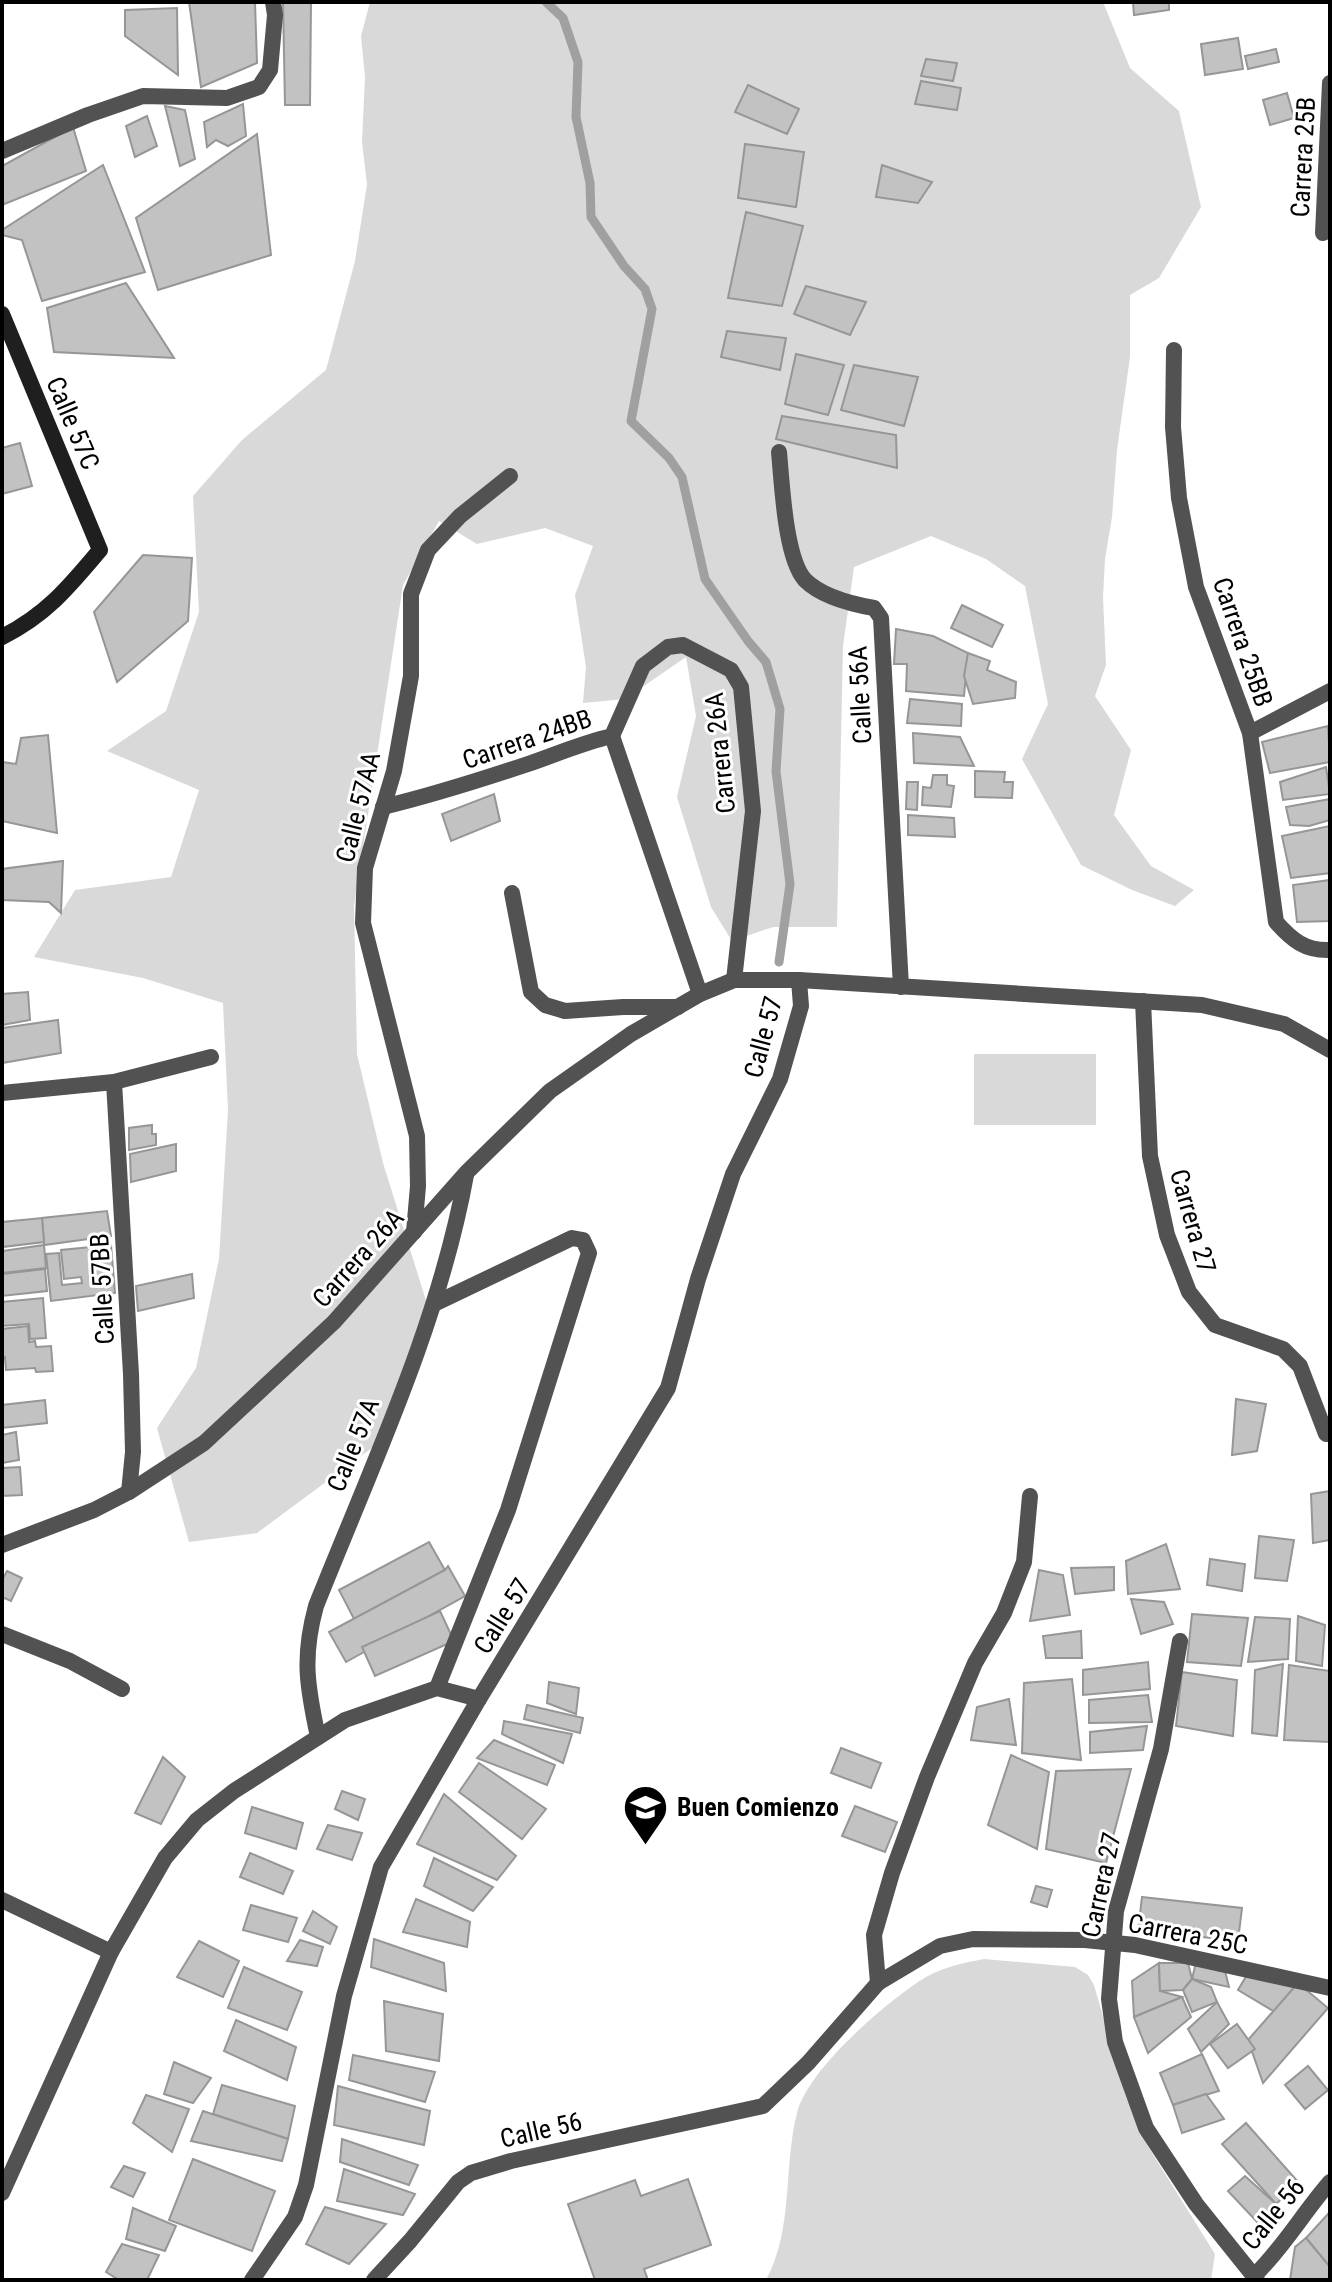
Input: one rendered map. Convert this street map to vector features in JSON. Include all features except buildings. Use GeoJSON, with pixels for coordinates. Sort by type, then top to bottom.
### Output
{"type":"FeatureCollection","features":[{"type":"Feature","properties":{"kind":"street"},"geometry":{"type":"LineString","coordinates":[[2,151],[143,96],[227,98],[259,87],[270,70],[275,15],[273,2]]}},
{"type":"Feature","properties":{"kind":"street","name":"Carrera 25B"},"geometry":{"type":"LineString","coordinates":[[1326,232],[1330,83]]}},
{"type":"Feature","properties":{"kind":"street","name":"Calle 57C"},"geometry":{"type":"LineString","coordinates":[[2,314],[100,550],[62,596],[2,637]]}},
{"type":"Feature","properties":{"kind":"street","name":"Carrera 25BB"},"geometry":{"type":"LineString","coordinates":[[1174,350],[1173,427],[1179,498],[1196,587],[1250,733],[1276,922],[1294,942],[1317,950],[1330,950]]}},
{"type":"Feature","properties":{"kind":"street","name":"Calle 56A"},"geometry":{"type":"LineString","coordinates":[[779,452],[790,549],[805,579],[841,602],[874,608],[881,618],[901,987]]}},
{"type":"Feature","properties":{"kind":"street","name":"Calle 57AA"},"geometry":{"type":"LineString","coordinates":[[414,1232],[418,1186],[417,1136],[363,923],[365,868],[394,771],[411,676],[411,594],[416,579],[428,550],[460,516],[510,476]]}},
{"type":"Feature","properties":{"kind":"street","name":"Carrera 26A"},"geometry":{"type":"LineString","coordinates":[[643,666],[668,647],[683,645],[731,670],[741,687],[753,811],[734,980]]}},
{"type":"Feature","properties":{"kind":"street","name":"Carrera 24BB"},"geometry":{"type":"LineString","coordinates":[[383,807],[449,791],[575,745],[612,736],[643,666]]}},
{"type":"Feature","properties":{"kind":"street"},"geometry":{"type":"LineString","coordinates":[[1250,733],[1330,691]]}},
{"type":"Feature","properties":{"kind":"street"},"geometry":{"type":"LineString","coordinates":[[612,736],[700,994]]}},
{"type":"Feature","properties":{"kind":"street"},"geometry":{"type":"LineString","coordinates":[[512,893],[531,992],[545,1005],[565,1011],[679,1007]]}},
{"type":"Feature","properties":{"kind":"street","name":"Carrera 26A"},"geometry":{"type":"LineString","coordinates":[[2,1545],[48,1530],[129,1492],[215,1433],[334,1322],[466,1173],[550,1091],[631,1034],[700,994],[734,980],[799,980]]}},
{"type":"Feature","properties":{"kind":"street"},"geometry":{"type":"LineString","coordinates":[[799,980],[1202,1005],[1284,1024],[1330,1050]]}},
{"type":"Feature","properties":{"kind":"street","name":"Calle 57"},"geometry":{"type":"LineString","coordinates":[[252,2280],[295,2217],[306,2185],[344,1996],[381,1867],[668,1388],[698,1279],[733,1174],[780,1079],[801,1006],[799,980]]}},
{"type":"Feature","properties":{"kind":"street","name":"Carrera 27"},"geometry":{"type":"LineString","coordinates":[[1143,1001],[1150,1156],[1167,1235],[1189,1292],[1215,1325],[1283,1349],[1300,1366],[1326,1434]]}},
{"type":"Feature","properties":{"kind":"street"},"geometry":{"type":"LineString","coordinates":[[2,1093],[114,1082],[211,1057]]}},
{"type":"Feature","properties":{"kind":"street","name":"Calle 57BB"},"geometry":{"type":"LineString","coordinates":[[114,1082],[131,1374],[133,1452],[129,1492]]}},
{"type":"Feature","properties":{"kind":"street","name":"Calle 57A"},"geometry":{"type":"LineString","coordinates":[[318,1737],[307,1684],[308,1636],[316,1606],[436,1303],[456,1229],[466,1173]]}},
{"type":"Feature","properties":{"kind":"street","name":"Calle 57"},"geometry":{"type":"LineString","coordinates":[[436,1303],[572,1238],[583,1240],[589,1253],[508,1510],[437,1688]]}},
{"type":"Feature","properties":{"kind":"street"},"geometry":{"type":"LineString","coordinates":[[878,1983],[874,1935],[892,1873],[927,1777],[975,1663],[1004,1613],[1024,1562],[1030,1496]]}},
{"type":"Feature","properties":{"kind":"street"},"geometry":{"type":"LineString","coordinates":[[2,1634],[70,1661],[122,1689]]}},
{"type":"Feature","properties":{"kind":"street","name":"Carrera 27"},"geometry":{"type":"LineString","coordinates":[[1180,1641],[1161,1749],[1116,1911],[1109,1999],[1115,2042],[1146,2128],[1196,2204],[1255,2278]]}},
{"type":"Feature","properties":{"kind":"street"},"geometry":{"type":"LineString","coordinates":[[2,2193],[111,1952],[165,1858],[197,1820],[234,1791],[345,1720],[437,1688],[479,1699]]}},
{"type":"Feature","properties":{"kind":"street"},"geometry":{"type":"LineString","coordinates":[[2,1900],[111,1952]]}},
{"type":"Feature","properties":{"kind":"street","name":"Carrera 25C"},"geometry":{"type":"LineString","coordinates":[[763,2106],[808,2063],[878,1983],[940,1946],[973,1939],[1085,1940],[1135,1945],[1330,1988]]}},
{"type":"Feature","properties":{"kind":"street","name":"Calle 56"},"geometry":{"type":"LineString","coordinates":[[374,2280],[458,2182],[471,2173],[511,2161],[763,2106]]}},
{"type":"Feature","properties":{"kind":"street","name":"Calle 56"},"geometry":{"type":"LineString","coordinates":[[1255,2278],[1330,2182]]}},
{"type":"Feature","properties":{"kind":"shaded area"},"geometry":{"type":"Polygon","coordinates":[[[370,2],[1103,2],[1130,68],[1179,111],[1201,207],[1159,278],[1130,295],[1130,357],[1105,559],[1106,665],[1095,696],[1131,750],[1114,815],[1151,866],[1194,890],[1175,906],[1132,890],[1081,865],[1022,759],[1048,704],[1025,586],[986,559],[931,536],[854,567],[843,646],[837,927],[773,927],[732,941],[711,907],[677,797],[696,716],[686,657],[625,699],[583,703],[586,667],[575,595],[593,546],[545,528],[477,544],[439,521],[403,585],[354,906],[357,1054],[383,1163],[433,1323],[376,1445],[257,1533],[189,1542],[157,1428],[196,1368],[219,1259],[228,1110],[223,1003],[143,978],[34,957],[75,890],[171,877],[199,790],[107,751],[166,711],[199,612],[193,496],[242,440],[326,370],[355,261],[367,184],[362,142],[365,77],[361,36],[370,2]]]}},
{"type":"Feature","properties":{"kind":"shaded area"},"geometry":{"type":"Polygon","coordinates":[[[974,1054],[1096,1054],[1096,1125],[974,1125],[974,1054]]]}},
{"type":"Feature","properties":{"kind":"shaded area"},"geometry":{"type":"Polygon","coordinates":[[[984,1959],[1075,1967],[1088,1975],[1094,1985],[1126,2097],[1149,2148],[1215,2254],[1211,2280],[766,2280],[781,2240],[797,2113],[816,2077],[871,2019],[910,1988],[940,1971],[984,1959]]]}},
{"type":"Feature","properties":{"kind":"waterway"},"geometry":{"type":"LineString","coordinates":[[546,2],[563,18],[578,62],[576,117],[590,183],[591,217],[624,266],[645,289],[652,309],[631,421],[669,458],[682,477],[705,579],[766,662],[780,709],[776,771],[790,884],[779,962]]}},
{"type":"Feature","properties":{"kind":"place","name":"Buen Comienzo"},"geometry":{"type":"Point","coordinates":[646,1846]}}]}
